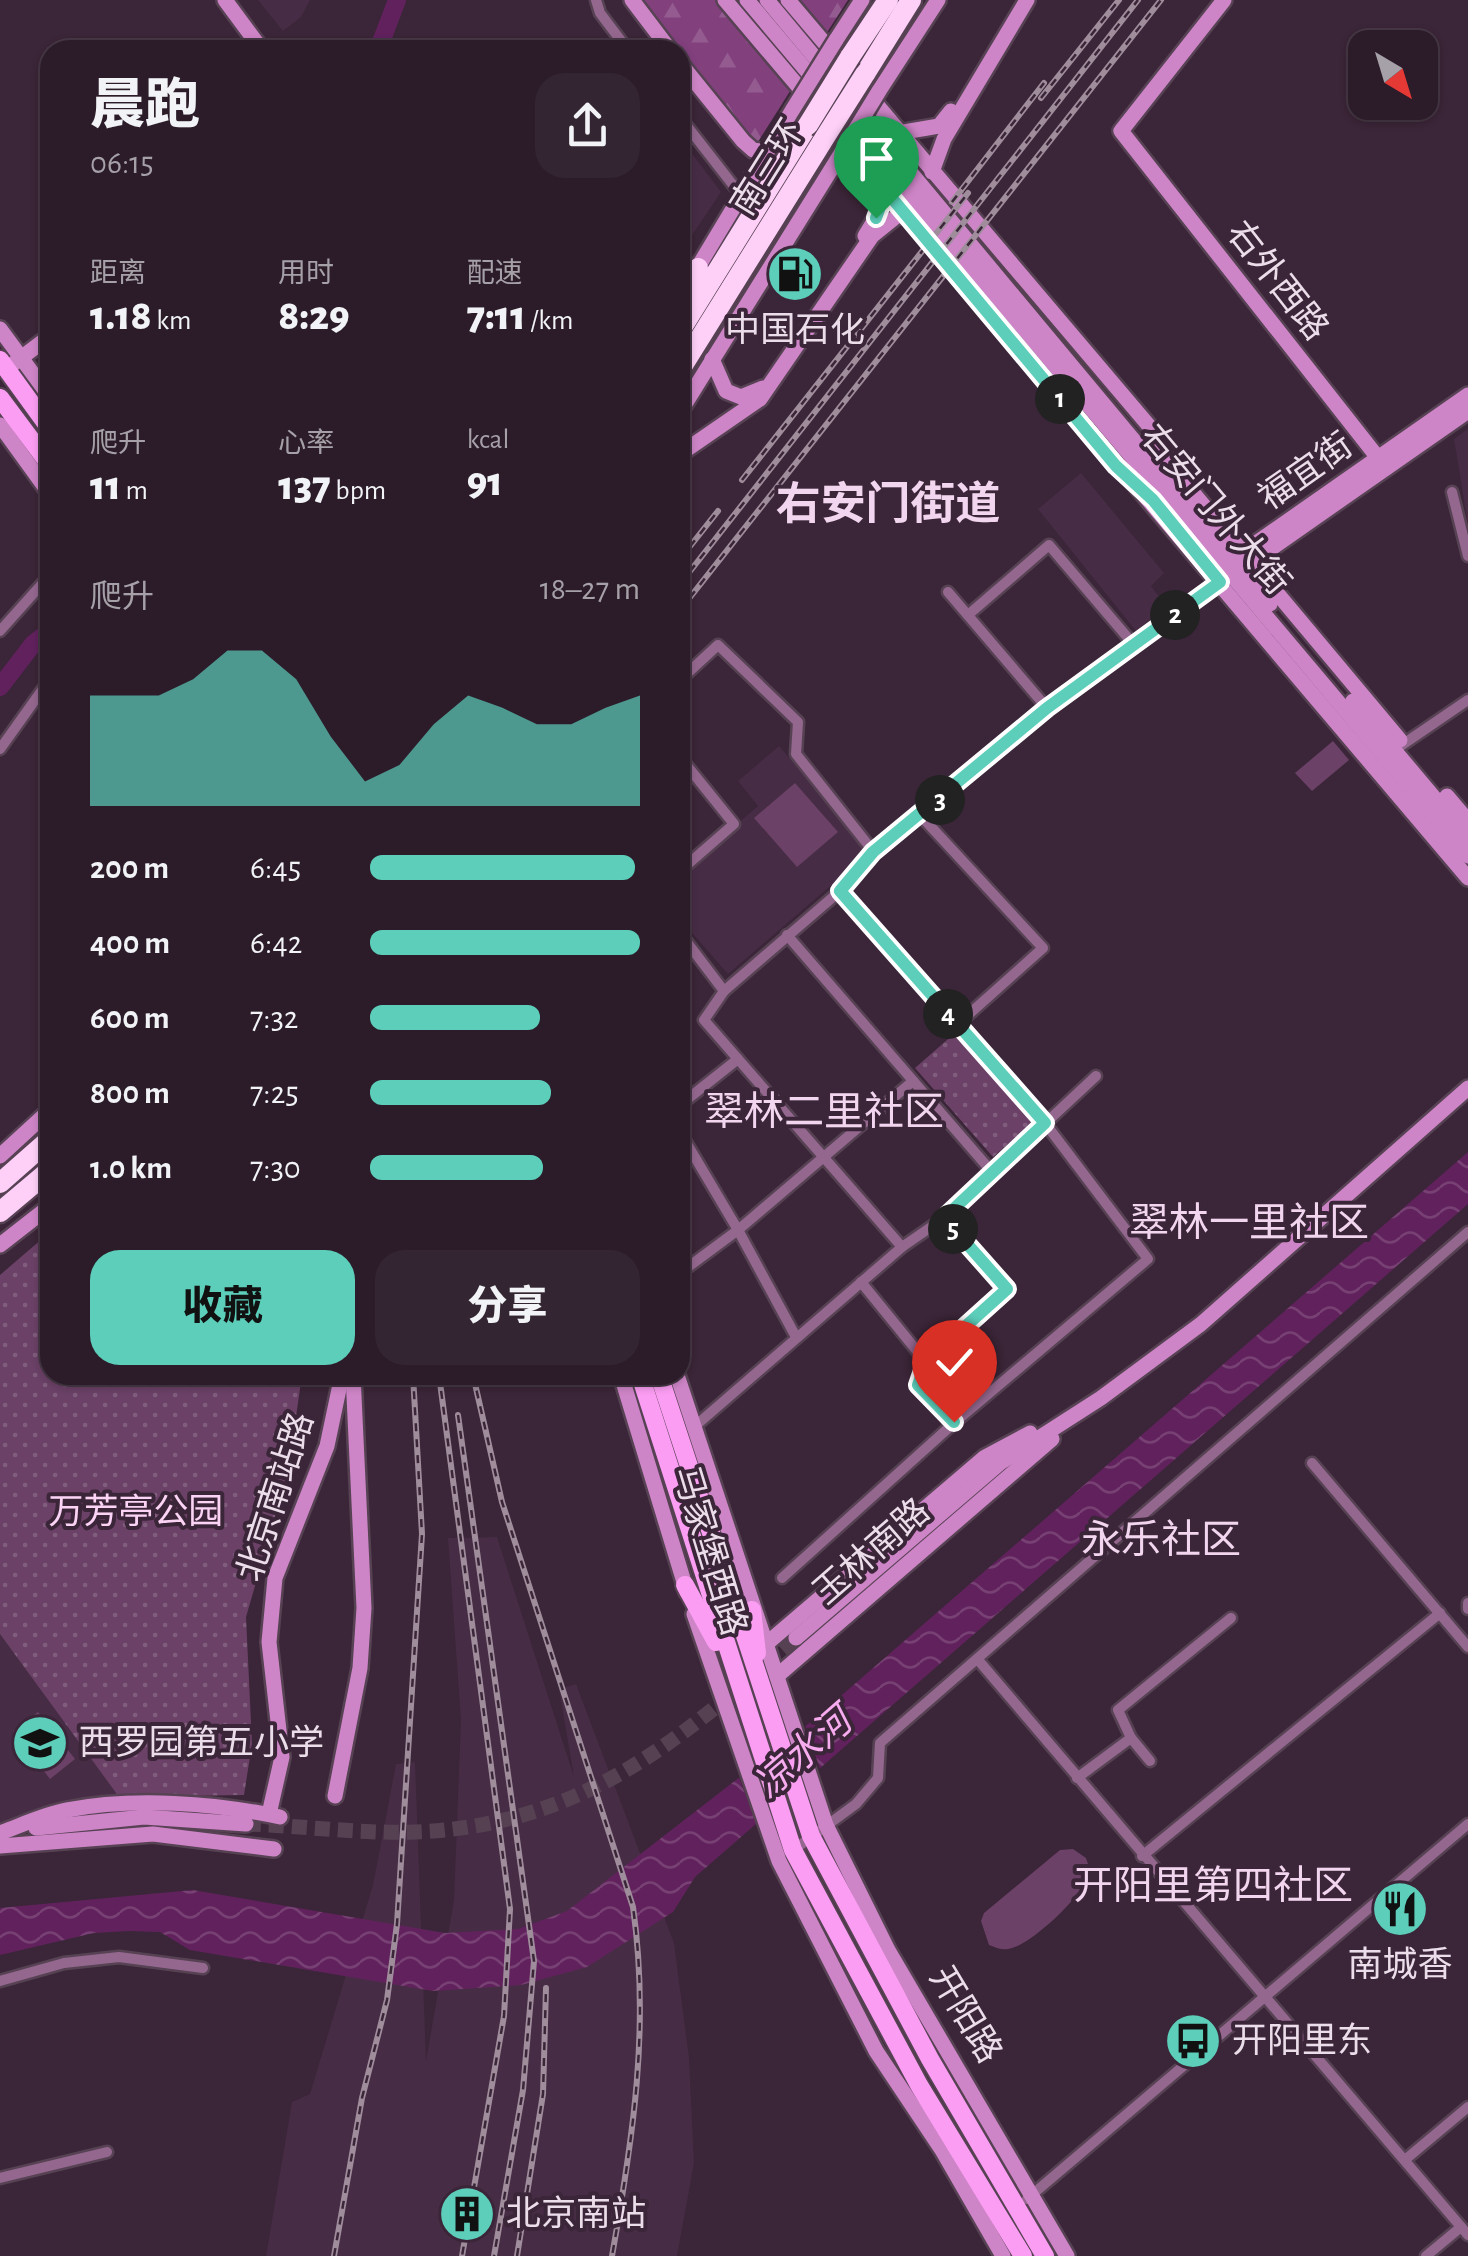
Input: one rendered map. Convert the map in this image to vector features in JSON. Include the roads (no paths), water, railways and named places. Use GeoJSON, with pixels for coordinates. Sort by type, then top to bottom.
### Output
{"type":"FeatureCollection","features":[{"type":"Feature","properties":{"kind":"highway","name":"南三环"},"geometry":{"type":"LineString","coordinates":[[690,316],[888,0]]}},
{"type":"Feature","properties":{"kind":"highway","name":"南三环"},"geometry":{"type":"LineString","coordinates":[[690,354],[912,0]]}},
{"type":"Feature","properties":{"kind":"highway"},"geometry":{"type":"LineString","coordinates":[[690,286],[698,268]]}},
{"type":"Feature","properties":{"kind":"highway"},"geometry":{"type":"LineString","coordinates":[[0,1183],[40,1148]]}},
{"type":"Feature","properties":{"kind":"highway"},"geometry":{"type":"LineString","coordinates":[[0,1212],[40,1178]]}},
{"type":"Feature","properties":{"kind":"main road"},"geometry":{"type":"LineString","coordinates":[[9,362],[40,413]]}},
{"type":"Feature","properties":{"kind":"main road"},"geometry":{"type":"LineString","coordinates":[[0,398],[40,452]]}},
{"type":"Feature","properties":{"kind":"main road","name":"马家堡西路"},"geometry":{"type":"LineString","coordinates":[[643,1385],[738,1681],[745,1740]]}},
{"type":"Feature","properties":{"kind":"main road","name":"马家堡西路"},"geometry":{"type":"LineString","coordinates":[[662,1385],[803,1814]]}},
{"type":"Feature","properties":{"kind":"main road"},"geometry":{"type":"LineString","coordinates":[[685,1585],[738,1681]]}},
{"type":"Feature","properties":{"kind":"main road"},"geometry":{"type":"LineString","coordinates":[[752,1610],[761,1689]]}},
{"type":"Feature","properties":{"kind":"main road","name":"开阳路"},"geometry":{"type":"LineString","coordinates":[[745,1740],[786,1856],[920,2084],[1008,2211],[1045,2256]]}},
{"type":"Feature","properties":{"kind":"main road","name":"开阳路"},"geometry":{"type":"LineString","coordinates":[[803,1814],[819,1831],[921,2044],[1008,2211],[1024,2256]]}},
{"type":"Feature","properties":{"kind":"street"},"geometry":{"type":"LineString","coordinates":[[226,0],[255,40]]}},
{"type":"Feature","properties":{"kind":"street"},"geometry":{"type":"LineString","coordinates":[[596,0],[600,13],[620,40]]}},
{"type":"Feature","properties":{"kind":"street"},"geometry":{"type":"LineString","coordinates":[[623,0],[651,40]]}},
{"type":"Feature","properties":{"kind":"street"},"geometry":{"type":"LineString","coordinates":[[632,0],[662,40]]}},
{"type":"Feature","properties":{"kind":"street"},"geometry":{"type":"LineString","coordinates":[[725,0],[886,191],[915,201]]}},
{"type":"Feature","properties":{"kind":"street"},"geometry":{"type":"LineString","coordinates":[[747,0],[915,201]]}},
{"type":"Feature","properties":{"kind":"street"},"geometry":{"type":"LineString","coordinates":[[767,0],[876,132],[915,201]]}},
{"type":"Feature","properties":{"kind":"street"},"geometry":{"type":"LineString","coordinates":[[788,0],[1155,433],[1237,567],[1343,670],[1468,878]]}},
{"type":"Feature","properties":{"kind":"street"},"geometry":{"type":"LineString","coordinates":[[690,280],[862,0]]}},
{"type":"Feature","properties":{"kind":"street"},"geometry":{"type":"LineString","coordinates":[[690,396],[938,0]]}},
{"type":"Feature","properties":{"kind":"street"},"geometry":{"type":"LineString","coordinates":[[876,132],[924,132],[946,120],[1017,0]]}},
{"type":"Feature","properties":{"kind":"street"},"geometry":{"type":"LineString","coordinates":[[690,447],[760,399],[872,236],[915,201],[934,168],[944,139],[1028,0]]}},
{"type":"Feature","properties":{"kind":"street","name":"右外西路"},"geometry":{"type":"LineString","coordinates":[[1224,0],[1121,131],[1382,463]]}},
{"type":"Feature","properties":{"kind":"street"},"geometry":{"type":"LineString","coordinates":[[690,75],[743,141],[753,150],[767,152]]}},
{"type":"Feature","properties":{"kind":"street"},"geometry":{"type":"LineString","coordinates":[[690,89],[741,150],[750,179]]}},
{"type":"Feature","properties":{"kind":"street"},"geometry":{"type":"LineString","coordinates":[[690,130],[740,194]]}},
{"type":"Feature","properties":{"kind":"street"},"geometry":{"type":"LineString","coordinates":[[712,360],[726,391],[740,397],[762,388],[876,218],[886,191],[885,166]]}},
{"type":"Feature","properties":{"kind":"street","name":"右安门外大街"},"geometry":{"type":"LineString","coordinates":[[915,201],[1358,707],[1390,754],[1468,838]]}},
{"type":"Feature","properties":{"kind":"street"},"geometry":{"type":"LineString","coordinates":[[0,329],[9,362],[40,388]]}},
{"type":"Feature","properties":{"kind":"street"},"geometry":{"type":"LineString","coordinates":[[9,362],[40,342]]}},
{"type":"Feature","properties":{"kind":"street","name":"福宜街"},"geometry":{"type":"LineString","coordinates":[[1237,567],[1382,463],[1468,395]]}},
{"type":"Feature","properties":{"kind":"street","name":"福宜街"},"geometry":{"type":"LineString","coordinates":[[1382,463],[1468,411]]}},
{"type":"Feature","properties":{"kind":"street"},"geometry":{"type":"LineString","coordinates":[[0,425],[40,480]]}},
{"type":"Feature","properties":{"kind":"street"},"geometry":{"type":"LineString","coordinates":[[1452,492],[1467,549]]}},
{"type":"Feature","properties":{"kind":"street"},"geometry":{"type":"LineString","coordinates":[[968,615],[1049,545],[1134,645]]}},
{"type":"Feature","properties":{"kind":"street"},"geometry":{"type":"LineString","coordinates":[[902,1247],[704,1020],[724,991],[840,891],[873,852],[1047,708],[1237,567]]}},
{"type":"Feature","properties":{"kind":"street","name":"右安门外大街"},"geometry":{"type":"LineString","coordinates":[[1237,567],[1468,856]]}},
{"type":"Feature","properties":{"kind":"street"},"geometry":{"type":"LineString","coordinates":[[0,631],[40,586]]}},
{"type":"Feature","properties":{"kind":"street"},"geometry":{"type":"LineString","coordinates":[[948,592],[1047,708]]}},
{"type":"Feature","properties":{"kind":"street"},"geometry":{"type":"LineString","coordinates":[[690,671],[718,645],[798,722],[796,754],[873,852]]}},
{"type":"Feature","properties":{"kind":"street"},"geometry":{"type":"LineString","coordinates":[[1343,670],[1358,707]]}},
{"type":"Feature","properties":{"kind":"street"},"geometry":{"type":"LineString","coordinates":[[0,749],[40,692]]}},
{"type":"Feature","properties":{"kind":"street"},"geometry":{"type":"LineString","coordinates":[[1390,754],[1468,700]]}},
{"type":"Feature","properties":{"kind":"street"},"geometry":{"type":"LineString","coordinates":[[1390,754],[1468,821]]}},
{"type":"Feature","properties":{"kind":"street"},"geometry":{"type":"LineString","coordinates":[[690,769],[734,824],[690,862]]}},
{"type":"Feature","properties":{"kind":"street"},"geometry":{"type":"LineString","coordinates":[[921,816],[1043,948],[958,1024]]}},
{"type":"Feature","properties":{"kind":"street"},"geometry":{"type":"LineString","coordinates":[[782,1578],[954,1422],[1148,1259],[1045,1123],[840,891]]}},
{"type":"Feature","properties":{"kind":"street"},"geometry":{"type":"LineString","coordinates":[[787,935],[992,1172]]}},
{"type":"Feature","properties":{"kind":"street"},"geometry":{"type":"LineString","coordinates":[[690,946],[724,991]]}},
{"type":"Feature","properties":{"kind":"street"},"geometry":{"type":"LineString","coordinates":[[690,1096],[738,1059]]}},
{"type":"Feature","properties":{"kind":"street"},"geometry":{"type":"LineString","coordinates":[[694,1427],[902,1247],[944,1218],[1096,1076]]}},
{"type":"Feature","properties":{"kind":"street"},"geometry":{"type":"LineString","coordinates":[[690,1266],[826,1160],[912,1081]]}},
{"type":"Feature","properties":{"kind":"street","name":"玉林南路"},"geometry":{"type":"LineString","coordinates":[[796,1638],[1000,1463],[1101,1398],[1201,1324],[1468,1088]]}},
{"type":"Feature","properties":{"kind":"street"},"geometry":{"type":"LineString","coordinates":[[0,1156],[40,1119]]}},
{"type":"Feature","properties":{"kind":"street"},"geometry":{"type":"LineString","coordinates":[[690,1149],[796,1336]]}},
{"type":"Feature","properties":{"kind":"street"},"geometry":{"type":"LineString","coordinates":[[0,1246],[40,1214]]}},
{"type":"Feature","properties":{"kind":"street"},"geometry":{"type":"LineString","coordinates":[[944,1218],[1007,1289],[926,1362],[918,1385],[954,1422]]}},
{"type":"Feature","properties":{"kind":"street"},"geometry":{"type":"LineString","coordinates":[[786,1856],[856,1804],[878,1778],[880,1743],[979,1661],[1468,1232]]}},
{"type":"Feature","properties":{"kind":"street"},"geometry":{"type":"LineString","coordinates":[[861,1282],[926,1362]]}},
{"type":"Feature","properties":{"kind":"street","name":"北京南站路"},"geometry":{"type":"LineString","coordinates":[[0,1840],[64,1810],[106,1804],[274,1816],[282,1757],[269,1642],[275,1578],[327,1446],[340,1385]]}},
{"type":"Feature","properties":{"kind":"street","name":"北京南站路"},"geometry":{"type":"LineString","coordinates":[[336,1796],[360,1668],[364,1608],[353,1385]]}},
{"type":"Feature","properties":{"kind":"street","name":"马家堡西路"},"geometry":{"type":"LineString","coordinates":[[624,1385],[685,1585],[745,1740]]}},
{"type":"Feature","properties":{"kind":"street","name":"马家堡西路"},"geometry":{"type":"LineString","coordinates":[[680,1385],[819,1802]]}},
{"type":"Feature","properties":{"kind":"street","name":"玉林南路"},"geometry":{"type":"LineString","coordinates":[[765,1644],[985,1457],[1101,1398]]}},
{"type":"Feature","properties":{"kind":"street","name":"玉林南路"},"geometry":{"type":"LineString","coordinates":[[776,1676],[1101,1398]]}},
{"type":"Feature","properties":{"kind":"street"},"geometry":{"type":"LineString","coordinates":[[1312,1463],[1468,1646]]}},
{"type":"Feature","properties":{"kind":"street"},"geometry":{"type":"LineString","coordinates":[[1142,1856],[1440,1614]]}},
{"type":"Feature","properties":{"kind":"street"},"geometry":{"type":"LineString","coordinates":[[1150,1761],[1131,1738],[1118,1710],[1231,1618]]}},
{"type":"Feature","properties":{"kind":"street"},"geometry":{"type":"LineString","coordinates":[[979,1661],[1464,2231],[1426,2256]]}},
{"type":"Feature","properties":{"kind":"street"},"geometry":{"type":"LineString","coordinates":[[1077,1778],[1131,1738]]}},
{"type":"Feature","properties":{"kind":"street","name":"开阳路"},"geometry":{"type":"LineString","coordinates":[[819,1802],[819,1831]]}},
{"type":"Feature","properties":{"kind":"street"},"geometry":{"type":"LineString","coordinates":[[0,1840],[39,1827],[144,1816],[246,1824]]}},
{"type":"Feature","properties":{"kind":"street"},"geometry":{"type":"LineString","coordinates":[[1008,2211],[1468,1824]]}},
{"type":"Feature","properties":{"kind":"street"},"geometry":{"type":"LineString","coordinates":[[0,1840],[153,1834],[274,1849]]}},
{"type":"Feature","properties":{"kind":"street"},"geometry":{"type":"LineString","coordinates":[[0,1982],[64,1963],[119,1957],[203,1968]]}},
{"type":"Feature","properties":{"kind":"street"},"geometry":{"type":"LineString","coordinates":[[1406,2159],[1468,2108]]}},
{"type":"Feature","properties":{"kind":"street"},"geometry":{"type":"LineString","coordinates":[[0,2178],[107,2152]]}},
{"type":"Feature","properties":{"kind":"street","name":"开阳路"},"geometry":{"type":"LineString","coordinates":[[1004,2256],[1008,2211]]}},
{"type":"Feature","properties":{"kind":"street","name":"开阳路"},"geometry":{"type":"LineString","coordinates":[[1008,2211],[1066,2256]]}},
{"type":"Feature","properties":{"kind":"water","name":"凉水河"},"geometry":{"type":"Polygon","coordinates":[[[1468,1152],[1468,1204],[695,1877],[673,1912],[587,1967],[521,1985],[433,1991],[190,1950],[160,1932],[94,1933],[0,1955],[0,1908],[193,1890],[445,1933],[518,1929],[567,1911],[812,1721],[1468,1152]]]}},
{"type":"Feature","properties":{"kind":"waterway"},"geometry":{"type":"LineString","coordinates":[[382,40],[397,0]]}},
{"type":"Feature","properties":{"kind":"waterway"},"geometry":{"type":"LineString","coordinates":[[0,687],[40,639]]}},
{"type":"Feature","properties":{"kind":"tunnel"},"geometry":{"type":"LineString","coordinates":[[765,1665],[796,1638]]}},
{"type":"Feature","properties":{"kind":"tunnel"},"geometry":{"type":"LineString","coordinates":[[246,1824],[421,1832],[490,1823],[532,1812],[571,1798],[644,1759],[748,1680]]}},
{"type":"Feature","properties":{"kind":"railway"},"geometry":{"type":"LineString","coordinates":[[1041,98],[1119,0]]}},
{"type":"Feature","properties":{"kind":"railway"},"geometry":{"type":"LineString","coordinates":[[690,571],[1138,0]]}},
{"type":"Feature","properties":{"kind":"railway"},"geometry":{"type":"LineString","coordinates":[[690,597],[1161,0]]}},
{"type":"Feature","properties":{"kind":"railway"},"geometry":{"type":"LineString","coordinates":[[952,202],[1044,83]]}},
{"type":"Feature","properties":{"kind":"railway"},"geometry":{"type":"LineString","coordinates":[[742,480],[968,193]]}},
{"type":"Feature","properties":{"kind":"railway"},"geometry":{"type":"LineString","coordinates":[[690,546],[718,511]]}},
{"type":"Feature","properties":{"kind":"railway"},"geometry":{"type":"LineString","coordinates":[[334,2256],[362,2098],[387,2000],[397,1924],[422,1534],[414,1385]]}},
{"type":"Feature","properties":{"kind":"railway"},"geometry":{"type":"LineString","coordinates":[[440,1385],[510,1909],[504,2016],[462,2256]]}},
{"type":"Feature","properties":{"kind":"railway"},"geometry":{"type":"LineString","coordinates":[[475,1385],[502,1502],[633,1907],[640,1996],[637,2082],[612,2256]]}},
{"type":"Feature","properties":{"kind":"railway"},"geometry":{"type":"LineString","coordinates":[[458,1415],[534,1961],[523,2090],[494,2256]]}},
{"type":"Feature","properties":{"kind":"railway"},"geometry":{"type":"LineString","coordinates":[[517,2256],[543,2094],[546,1988]]}},
{"type":"Feature","properties":{"kind":"place","name":"中国石化"},"geometry":{"type":"Point","coordinates":[795,274]}},
{"type":"Feature","properties":{"kind":"place","name":"西罗园第五小学"},"geometry":{"type":"Point","coordinates":[40,1743]}},
{"type":"Feature","properties":{"kind":"place","name":"南城香"},"geometry":{"type":"Point","coordinates":[1400,1909]}},
{"type":"Feature","properties":{"kind":"place","name":"开阳里东"},"geometry":{"type":"Point","coordinates":[1193,2041]}},
{"type":"Feature","properties":{"kind":"place","name":"北京南站"},"geometry":{"type":"Point","coordinates":[467,2214]}},
{"type":"Feature","properties":{"kind":"district","name":"右安门街道"},"geometry":{"type":"Point","coordinates":[888,505]}},
{"type":"Feature","properties":{"kind":"district","name":"翠林二里社区"},"geometry":{"type":"Point","coordinates":[824,1113]}},
{"type":"Feature","properties":{"kind":"district","name":"翠林一里社区"},"geometry":{"type":"Point","coordinates":[1249,1224]}},
{"type":"Feature","properties":{"kind":"district","name":"永乐社区"},"geometry":{"type":"Point","coordinates":[1161,1541]}},
{"type":"Feature","properties":{"kind":"district","name":"开阳里第四社区"},"geometry":{"type":"Point","coordinates":[1213,1887]}},
{"type":"Feature","properties":{"kind":"park label","name":"万芳亭公园"},"geometry":{"type":"Point","coordinates":[136,1512]}}]}
